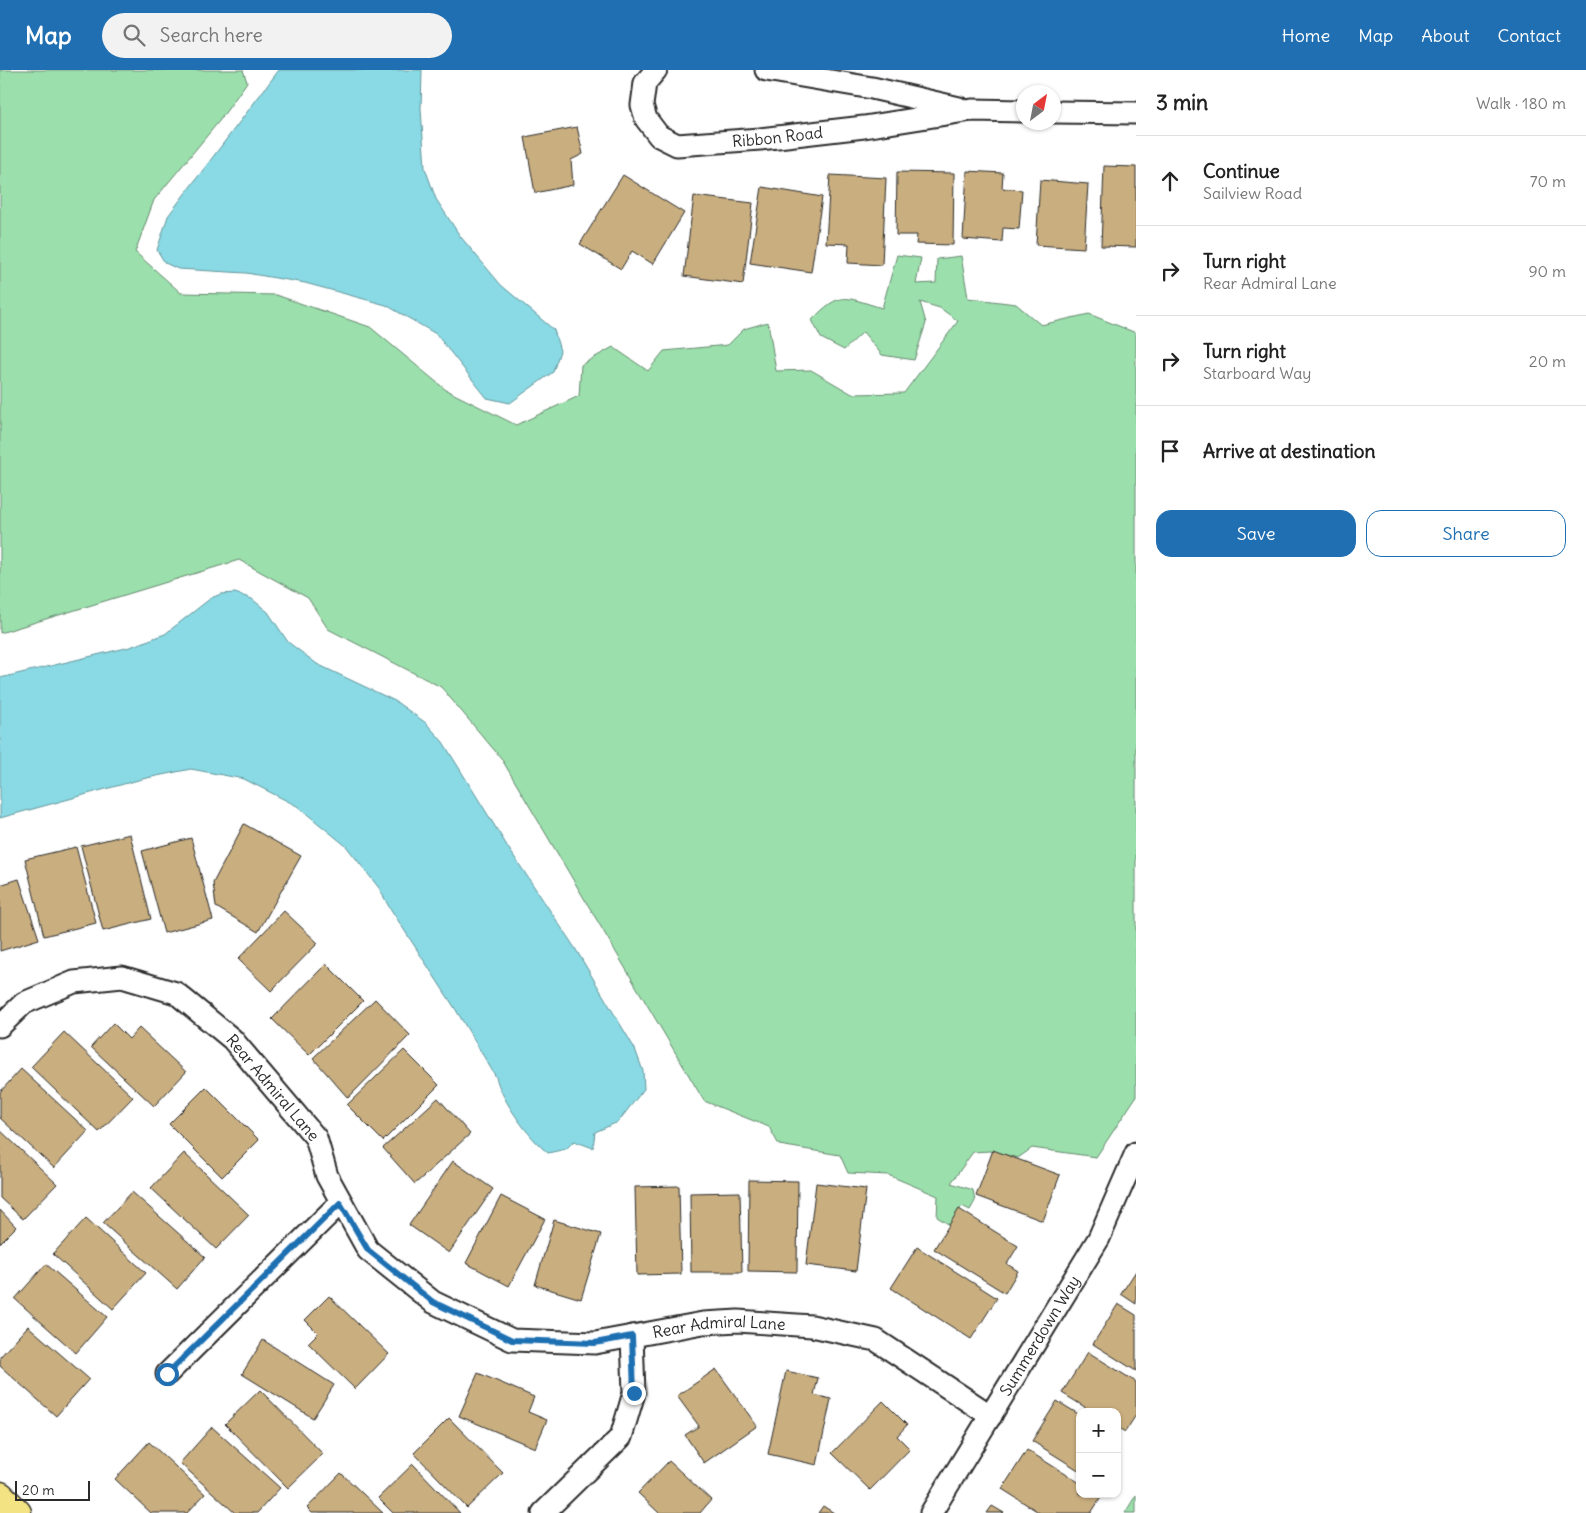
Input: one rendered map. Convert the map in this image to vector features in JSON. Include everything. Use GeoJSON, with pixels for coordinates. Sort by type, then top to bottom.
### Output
{"type":"FeatureCollection","features":[{"type":"Feature","properties":{"kind":"main road"},"geometry":{"type":"LineString","coordinates":[[0,1496],[17,1513]]}},
{"type":"Feature","properties":{"kind":"street","name":"Ribbon Road"},"geometry":{"type":"LineString","coordinates":[[656,70],[645,83],[642,105],[646,119],[659,136],[677,144],[760,139],[972,110],[1016,111]]}},
{"type":"Feature","properties":{"kind":"street","name":"Ribbon Road"},"geometry":{"type":"LineString","coordinates":[[766,70],[872,88],[972,110]]}},
{"type":"Feature","properties":{"kind":"street"},"geometry":{"type":"LineString","coordinates":[[1061,112],[1136,113]]}},
{"type":"Feature","properties":{"kind":"street","name":"Rear Admiral Lane"},"geometry":{"type":"LineString","coordinates":[[0,1026],[24,1003],[74,982],[122,977],[176,993],[232,1039],[316,1138],[327,1176],[340,1203],[368,1250],[433,1302],[512,1340],[595,1343],[703,1323],[738,1321],[812,1326],[876,1340],[990,1416]]}},
{"type":"Feature","properties":{"kind":"street","name":"Summerdown Way"},"geometry":{"type":"LineString","coordinates":[[931,1513],[1099,1238],[1136,1153]]}},
{"type":"Feature","properties":{"kind":"street"},"geometry":{"type":"LineString","coordinates":[[167,1374],[340,1203]]}},
{"type":"Feature","properties":{"kind":"street"},"geometry":{"type":"LineString","coordinates":[[543,1513],[620,1437],[634,1393],[632,1336]]}},
{"type":"Feature","properties":{"kind":"green space"},"geometry":{"type":"Polygon","coordinates":[[[0,70],[243,70],[247,82],[220,120],[154,200],[135,252],[181,293],[276,295],[370,327],[446,390],[516,425],[579,396],[581,365],[613,347],[648,371],[664,351],[728,345],[744,329],[768,322],[776,371],[811,370],[852,394],[904,393],[958,321],[940,308],[920,302],[926,323],[914,360],[882,355],[863,332],[844,350],[821,338],[812,320],[822,310],[837,300],[851,299],[882,308],[897,255],[921,258],[916,284],[936,283],[937,259],[961,256],[968,298],[1016,304],[1041,325],[1089,314],[1136,333],[1136,1097],[1096,1157],[1032,1148],[1018,1158],[990,1151],[973,1152],[951,1183],[973,1190],[975,1201],[970,1210],[962,1206],[950,1225],[937,1217],[938,1196],[888,1175],[848,1173],[840,1155],[779,1145],[769,1127],[704,1101],[501,758],[441,687],[328,629],[308,598],[239,560],[0,633],[0,70]]]}},
{"type":"Feature","properties":{"kind":"green space"},"geometry":{"type":"Polygon","coordinates":[[[1136,1495],[1136,1513],[1125,1513],[1136,1495]]]}},
{"type":"Feature","properties":{"kind":"water"},"geometry":{"type":"Polygon","coordinates":[[[279,70],[422,70],[421,109],[425,168],[436,199],[460,236],[501,285],[554,330],[560,351],[553,372],[510,403],[487,398],[436,334],[386,305],[305,283],[246,273],[178,269],[165,263],[157,250],[168,216],[279,70]]]}},
{"type":"Feature","properties":{"kind":"water"},"geometry":{"type":"Polygon","coordinates":[[[235,593],[252,599],[268,612],[288,642],[317,664],[395,701],[426,723],[443,742],[509,849],[575,948],[635,1049],[643,1071],[644,1089],[618,1122],[595,1132],[593,1148],[574,1141],[566,1149],[548,1153],[533,1138],[510,1108],[496,1077],[379,888],[346,846],[297,806],[244,779],[191,769],[142,779],[0,818],[0,678],[130,647],[165,634],[211,598],[221,594],[235,593]]]}},
{"type":"Feature","properties":{"kind":"building"},"geometry":{"type":"Polygon","coordinates":[[[577,127],[583,154],[571,160],[573,185],[535,193],[525,137],[577,127]]]}},
{"type":"Feature","properties":{"kind":"building"},"geometry":{"type":"Polygon","coordinates":[[[1104,166],[1136,167],[1136,247],[1101,246],[1104,166]]]}},
{"type":"Feature","properties":{"kind":"building"},"geometry":{"type":"Polygon","coordinates":[[[967,171],[1003,173],[1002,188],[1022,190],[1019,229],[1003,228],[1002,242],[963,239],[967,171]]]}},
{"type":"Feature","properties":{"kind":"building"},"geometry":{"type":"Polygon","coordinates":[[[897,172],[954,173],[953,245],[916,244],[917,235],[896,235],[897,172]]]}},
{"type":"Feature","properties":{"kind":"building"},"geometry":{"type":"Polygon","coordinates":[[[623,175],[684,213],[653,264],[632,251],[621,269],[580,244],[623,175]]]}},
{"type":"Feature","properties":{"kind":"building"},"geometry":{"type":"Polygon","coordinates":[[[830,175],[886,178],[882,265],[848,263],[849,244],[826,243],[830,175]]]}},
{"type":"Feature","properties":{"kind":"building"},"geometry":{"type":"Polygon","coordinates":[[[1040,180],[1088,184],[1084,248],[1036,245],[1040,180]]]}},
{"type":"Feature","properties":{"kind":"building"},"geometry":{"type":"Polygon","coordinates":[[[762,187],[822,197],[811,272],[750,263],[762,187]]]}},
{"type":"Feature","properties":{"kind":"building"},"geometry":{"type":"Polygon","coordinates":[[[694,196],[753,203],[743,284],[684,276],[694,196]]]}},
{"type":"Feature","properties":{"kind":"building"},"geometry":{"type":"Polygon","coordinates":[[[244,824],[301,856],[258,932],[216,907],[213,883],[244,824]]]}},
{"type":"Feature","properties":{"kind":"building"},"geometry":{"type":"Polygon","coordinates":[[[130,834],[151,919],[103,931],[81,846],[130,834]]]}},
{"type":"Feature","properties":{"kind":"building"},"geometry":{"type":"Polygon","coordinates":[[[191,838],[213,920],[164,933],[142,851],[191,838]]]}},
{"type":"Feature","properties":{"kind":"building"},"geometry":{"type":"Polygon","coordinates":[[[76,847],[96,923],[44,936],[25,859],[76,847]]]}},
{"type":"Feature","properties":{"kind":"building"},"geometry":{"type":"Polygon","coordinates":[[[19,879],[39,939],[0,951],[0,885],[19,879]]]}},
{"type":"Feature","properties":{"kind":"building"},"geometry":{"type":"Polygon","coordinates":[[[284,911],[318,943],[271,991],[238,959],[284,911]]]}},
{"type":"Feature","properties":{"kind":"building"},"geometry":{"type":"Polygon","coordinates":[[[326,964],[363,1001],[309,1055],[272,1019],[326,964]]]}},
{"type":"Feature","properties":{"kind":"building"},"geometry":{"type":"Polygon","coordinates":[[[375,999],[410,1035],[348,1098],[313,1058],[375,999]]]}},
{"type":"Feature","properties":{"kind":"building"},"geometry":{"type":"Polygon","coordinates":[[[113,1023],[129,1039],[139,1028],[186,1072],[154,1106],[91,1047],[113,1023]]]}},
{"type":"Feature","properties":{"kind":"building"},"geometry":{"type":"Polygon","coordinates":[[[64,1032],[133,1097],[99,1132],[31,1067],[64,1032]]]}},
{"type":"Feature","properties":{"kind":"building"},"geometry":{"type":"Polygon","coordinates":[[[404,1050],[439,1085],[383,1141],[347,1105],[404,1050]]]}},
{"type":"Feature","properties":{"kind":"building"},"geometry":{"type":"Polygon","coordinates":[[[21,1069],[88,1131],[54,1168],[0,1118],[0,1092],[21,1069]]]}},
{"type":"Feature","properties":{"kind":"building"},"geometry":{"type":"Polygon","coordinates":[[[206,1087],[259,1140],[222,1177],[169,1124],[206,1087]]]}},
{"type":"Feature","properties":{"kind":"building"},"geometry":{"type":"Polygon","coordinates":[[[438,1098],[470,1134],[415,1184],[383,1148],[438,1098]]]}},
{"type":"Feature","properties":{"kind":"building"},"geometry":{"type":"Polygon","coordinates":[[[0,1130],[57,1184],[23,1219],[0,1198],[0,1130]]]}},
{"type":"Feature","properties":{"kind":"building"},"geometry":{"type":"Polygon","coordinates":[[[993,1150],[1060,1175],[1043,1221],[976,1196],[993,1150]]]}},
{"type":"Feature","properties":{"kind":"building"},"geometry":{"type":"Polygon","coordinates":[[[184,1153],[249,1215],[216,1249],[151,1188],[184,1153]]]}},
{"type":"Feature","properties":{"kind":"building"},"geometry":{"type":"Polygon","coordinates":[[[453,1161],[493,1189],[449,1253],[409,1225],[453,1161]]]}},
{"type":"Feature","properties":{"kind":"building"},"geometry":{"type":"Polygon","coordinates":[[[749,1180],[798,1181],[797,1272],[748,1271],[749,1180]]]}},
{"type":"Feature","properties":{"kind":"building"},"geometry":{"type":"Polygon","coordinates":[[[816,1183],[866,1189],[856,1271],[806,1265],[816,1183]]]}},
{"type":"Feature","properties":{"kind":"building"},"geometry":{"type":"Polygon","coordinates":[[[679,1186],[681,1274],[637,1275],[635,1187],[679,1186]]]}},
{"type":"Feature","properties":{"kind":"building"},"geometry":{"type":"Polygon","coordinates":[[[132,1192],[205,1257],[177,1289],[103,1223],[132,1192]]]}},
{"type":"Feature","properties":{"kind":"building"},"geometry":{"type":"Polygon","coordinates":[[[740,1192],[742,1272],[691,1272],[690,1193],[740,1192]]]}},
{"type":"Feature","properties":{"kind":"building"},"geometry":{"type":"Polygon","coordinates":[[[501,1196],[545,1219],[509,1286],[466,1263],[501,1196]]]}},
{"type":"Feature","properties":{"kind":"building"},"geometry":{"type":"Polygon","coordinates":[[[959,1209],[1018,1246],[1007,1264],[1018,1271],[1005,1293],[934,1249],[959,1209]]]}},
{"type":"Feature","properties":{"kind":"building"},"geometry":{"type":"Polygon","coordinates":[[[0,1210],[16,1227],[0,1243],[0,1210]]]}},
{"type":"Feature","properties":{"kind":"building"},"geometry":{"type":"Polygon","coordinates":[[[86,1218],[146,1273],[113,1309],[53,1254],[86,1218]]]}},
{"type":"Feature","properties":{"kind":"building"},"geometry":{"type":"Polygon","coordinates":[[[554,1220],[601,1234],[581,1299],[535,1285],[554,1220]]]}},
{"type":"Feature","properties":{"kind":"building"},"geometry":{"type":"Polygon","coordinates":[[[917,1247],[997,1298],[971,1339],[891,1288],[917,1247]]]}},
{"type":"Feature","properties":{"kind":"building"},"geometry":{"type":"Polygon","coordinates":[[[46,1264],[107,1317],[76,1353],[15,1299],[46,1264]]]}},
{"type":"Feature","properties":{"kind":"building"},"geometry":{"type":"Polygon","coordinates":[[[1136,1271],[1136,1304],[1121,1294],[1136,1271]]]}},
{"type":"Feature","properties":{"kind":"building"},"geometry":{"type":"Polygon","coordinates":[[[329,1296],[389,1354],[355,1389],[308,1343],[318,1333],[305,1320],[329,1296]]]}},
{"type":"Feature","properties":{"kind":"building"},"geometry":{"type":"Polygon","coordinates":[[[1118,1304],[1136,1315],[1136,1371],[1093,1344],[1118,1304]]]}},
{"type":"Feature","properties":{"kind":"building"},"geometry":{"type":"Polygon","coordinates":[[[28,1326],[89,1379],[56,1416],[0,1366],[0,1357],[28,1326]]]}},
{"type":"Feature","properties":{"kind":"building"},"geometry":{"type":"Polygon","coordinates":[[[263,1340],[334,1385],[313,1418],[242,1374],[263,1340]]]}},
{"type":"Feature","properties":{"kind":"building"},"geometry":{"type":"Polygon","coordinates":[[[1088,1352],[1136,1382],[1136,1415],[1125,1432],[1121,1430],[1121,1408],[1086,1408],[1062,1393],[1088,1352]]]}},
{"type":"Feature","properties":{"kind":"building"},"geometry":{"type":"Polygon","coordinates":[[[716,1369],[757,1426],[704,1463],[685,1435],[699,1426],[677,1396],[716,1369]]]}},
{"type":"Feature","properties":{"kind":"building"},"geometry":{"type":"Polygon","coordinates":[[[786,1371],[818,1378],[814,1395],[831,1399],[817,1465],[768,1454],[786,1371]]]}},
{"type":"Feature","properties":{"kind":"building"},"geometry":{"type":"Polygon","coordinates":[[[478,1373],[534,1397],[528,1412],[547,1420],[535,1448],[459,1416],[478,1373]]]}},
{"type":"Feature","properties":{"kind":"building"},"geometry":{"type":"Polygon","coordinates":[[[260,1390],[323,1454],[288,1488],[225,1424],[260,1390]]]}},
{"type":"Feature","properties":{"kind":"building"},"geometry":{"type":"Polygon","coordinates":[[[883,1401],[907,1425],[897,1436],[910,1449],[870,1490],[832,1453],[883,1401]]]}},
{"type":"Feature","properties":{"kind":"building"},"geometry":{"type":"Polygon","coordinates":[[[1057,1401],[1076,1413],[1076,1468],[1032,1441],[1057,1401]]]}},
{"type":"Feature","properties":{"kind":"building"},"geometry":{"type":"Polygon","coordinates":[[[449,1418],[503,1473],[467,1508],[414,1453],[449,1418]]]}},
{"type":"Feature","properties":{"kind":"building"},"geometry":{"type":"Polygon","coordinates":[[[212,1427],[280,1488],[257,1513],[235,1513],[180,1463],[212,1427]]]}},
{"type":"Feature","properties":{"kind":"building"},"geometry":{"type":"Polygon","coordinates":[[[149,1442],[205,1494],[187,1513],[151,1513],[115,1479],[149,1442]]]}},
{"type":"Feature","properties":{"kind":"building"},"geometry":{"type":"Polygon","coordinates":[[[1027,1450],[1076,1481],[1076,1498],[1101,1498],[1091,1513],[1040,1513],[1002,1489],[1027,1450]]]}},
{"type":"Feature","properties":{"kind":"building"},"geometry":{"type":"Polygon","coordinates":[[[669,1461],[711,1500],[700,1513],[659,1513],[638,1493],[669,1461]]]}},
{"type":"Feature","properties":{"kind":"building"},"geometry":{"type":"Polygon","coordinates":[[[413,1464],[460,1513],[393,1513],[378,1498],[413,1464]]]}},
{"type":"Feature","properties":{"kind":"building"},"geometry":{"type":"Polygon","coordinates":[[[341,1473],[383,1513],[312,1513],[307,1508],[341,1473]]]}},
{"type":"Feature","properties":{"kind":"building"},"geometry":{"type":"Polygon","coordinates":[[[823,1506],[834,1513],[818,1513],[823,1506]]]}},
{"type":"Feature","properties":{"kind":"building"},"geometry":{"type":"Polygon","coordinates":[[[992,1506],[1004,1513],[987,1513],[992,1506]]]}},
{"type":"Feature","properties":{"kind":"route"},"geometry":{"type":"LineString","coordinates":[[167,1374],[340,1203],[368,1250],[433,1302],[512,1340],[595,1343],[632,1336],[634,1393]]}}]}
